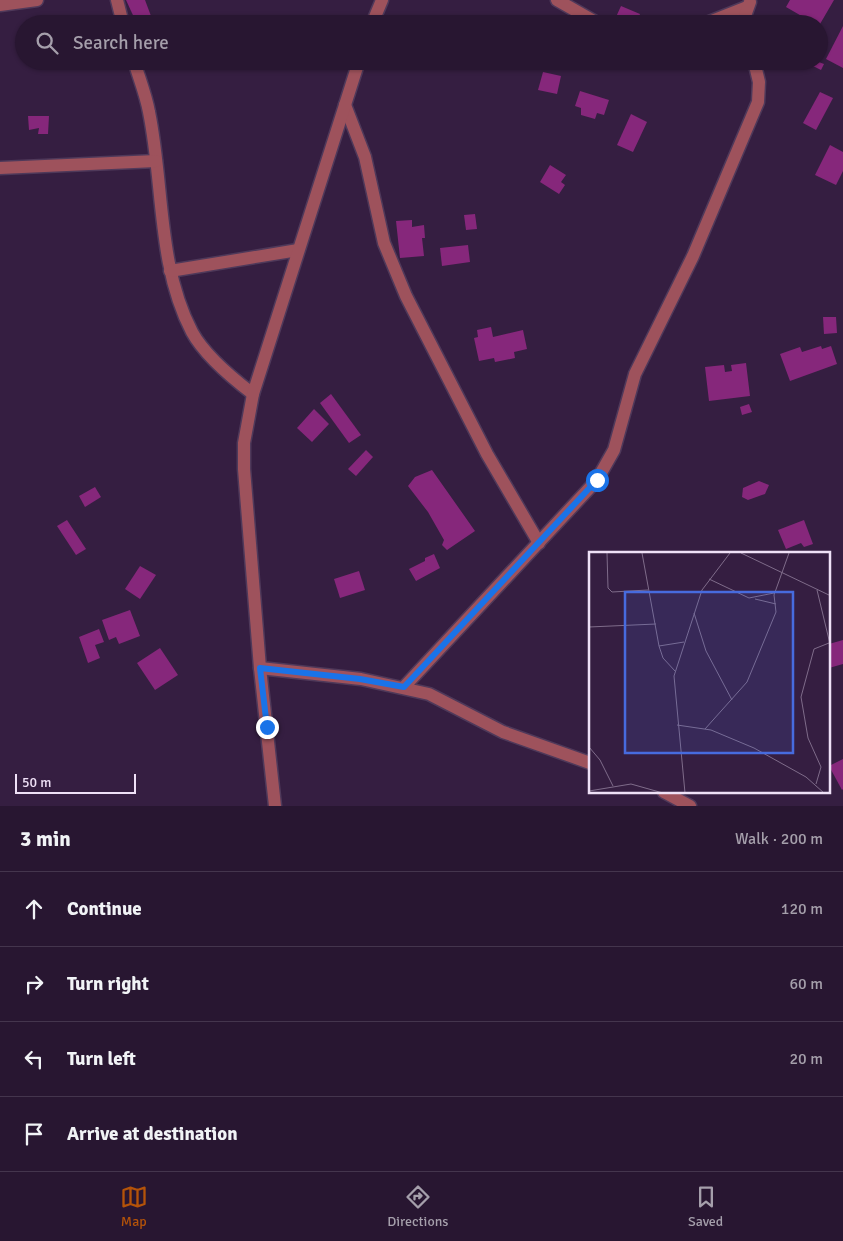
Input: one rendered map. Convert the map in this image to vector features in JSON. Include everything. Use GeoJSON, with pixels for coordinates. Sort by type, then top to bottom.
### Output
{"type":"FeatureCollection","features":[{"type":"Feature","properties":{"kind":"street"},"geometry":{"type":"LineString","coordinates":[[0,5],[37,0]]}},
{"type":"Feature","properties":{"kind":"street"},"geometry":{"type":"LineString","coordinates":[[117,0],[121,15]]}},
{"type":"Feature","properties":{"kind":"street"},"geometry":{"type":"LineString","coordinates":[[376,15],[382,0]]}},
{"type":"Feature","properties":{"kind":"street"},"geometry":{"type":"LineString","coordinates":[[557,0],[583,15]]}},
{"type":"Feature","properties":{"kind":"street"},"geometry":{"type":"LineString","coordinates":[[724,15],[749,4]]}},
{"type":"Feature","properties":{"kind":"street"},"geometry":{"type":"LineString","coordinates":[[137,70],[149,111],[170,271],[180,306],[193,334],[210,356],[253,394]]}},
{"type":"Feature","properties":{"kind":"street"},"geometry":{"type":"LineString","coordinates":[[275,806],[260,668],[244,469],[244,443],[253,394],[356,70]]}},
{"type":"Feature","properties":{"kind":"street"},"geometry":{"type":"LineString","coordinates":[[404,687],[597,480],[614,450],[635,374],[693,256],[758,102],[759,82],[757,70]]}},
{"type":"Feature","properties":{"kind":"street"},"geometry":{"type":"LineString","coordinates":[[345,105],[365,157],[384,243],[406,296],[487,454],[539,542]]}},
{"type":"Feature","properties":{"kind":"street"},"geometry":{"type":"LineString","coordinates":[[0,168],[156,161]]}},
{"type":"Feature","properties":{"kind":"street"},"geometry":{"type":"LineString","coordinates":[[170,271],[298,250]]}},
{"type":"Feature","properties":{"kind":"street"},"geometry":{"type":"LineString","coordinates":[[260,668],[360,679],[404,687],[429,694],[503,732],[589,763]]}},
{"type":"Feature","properties":{"kind":"street"},"geometry":{"type":"LineString","coordinates":[[668,794],[690,806]]}},
{"type":"Feature","properties":{"kind":"building"},"geometry":{"type":"Polygon","coordinates":[[[126,0],[145,0],[151,15],[133,15],[126,0]]]}},
{"type":"Feature","properties":{"kind":"building"},"geometry":{"type":"Polygon","coordinates":[[[790,0],[834,0],[825,15],[800,15],[786,7],[790,0]]]}},
{"type":"Feature","properties":{"kind":"building"},"geometry":{"type":"Polygon","coordinates":[[[621,6],[640,14],[640,15],[617,15],[621,6]]]}},
{"type":"Feature","properties":{"kind":"building"},"geometry":{"type":"Polygon","coordinates":[[[843,26],[843,68],[828,60],[828,55],[843,26]]]}},
{"type":"Feature","properties":{"kind":"building"},"geometry":{"type":"Polygon","coordinates":[[[543,72],[561,76],[557,94],[538,90],[543,72]]]}},
{"type":"Feature","properties":{"kind":"building"},"geometry":{"type":"Polygon","coordinates":[[[580,91],[609,100],[604,115],[597,113],[595,119],[581,115],[581,108],[575,106],[580,91]]]}},
{"type":"Feature","properties":{"kind":"building"},"geometry":{"type":"Polygon","coordinates":[[[820,92],[833,98],[816,130],[803,123],[820,92]]]}},
{"type":"Feature","properties":{"kind":"building"},"geometry":{"type":"Polygon","coordinates":[[[631,114],[647,122],[633,152],[617,145],[631,114]]]}},
{"type":"Feature","properties":{"kind":"building"},"geometry":{"type":"Polygon","coordinates":[[[28,116],[49,116],[48,134],[38,134],[39,128],[29,130],[28,116]]]}},
{"type":"Feature","properties":{"kind":"building"},"geometry":{"type":"Polygon","coordinates":[[[830,145],[843,152],[843,171],[836,185],[815,175],[830,145]]]}},
{"type":"Feature","properties":{"kind":"building"},"geometry":{"type":"Polygon","coordinates":[[[550,165],[566,175],[561,182],[565,185],[559,194],[540,182],[550,165]]]}},
{"type":"Feature","properties":{"kind":"building"},"geometry":{"type":"Polygon","coordinates":[[[475,214],[477,229],[466,230],[464,215],[475,214]]]}},
{"type":"Feature","properties":{"kind":"building"},"geometry":{"type":"Polygon","coordinates":[[[412,220],[412,227],[424,225],[425,238],[422,238],[424,256],[400,258],[396,221],[412,220]]]}},
{"type":"Feature","properties":{"kind":"building"},"geometry":{"type":"Polygon","coordinates":[[[468,245],[470,262],[442,266],[440,248],[468,245]]]}},
{"type":"Feature","properties":{"kind":"building"},"geometry":{"type":"Polygon","coordinates":[[[823,317],[836,317],[837,333],[824,334],[823,317]]]}},
{"type":"Feature","properties":{"kind":"building"},"geometry":{"type":"Polygon","coordinates":[[[491,327],[493,337],[523,330],[527,349],[514,352],[515,358],[495,362],[494,358],[479,361],[474,338],[478,337],[477,330],[491,327]]]}},
{"type":"Feature","properties":{"kind":"building"},"geometry":{"type":"Polygon","coordinates":[[[821,346],[822,349],[831,346],[837,364],[790,381],[780,354],[800,347],[802,352],[821,346]]]}},
{"type":"Feature","properties":{"kind":"building"},"geometry":{"type":"Polygon","coordinates":[[[746,363],[750,396],[709,401],[705,367],[724,365],[725,372],[732,371],[731,365],[746,363]]]}},
{"type":"Feature","properties":{"kind":"building"},"geometry":{"type":"Polygon","coordinates":[[[331,394],[361,435],[349,443],[320,403],[331,394]]]}},
{"type":"Feature","properties":{"kind":"building"},"geometry":{"type":"Polygon","coordinates":[[[749,404],[752,412],[742,415],[740,407],[749,404]]]}},
{"type":"Feature","properties":{"kind":"building"},"geometry":{"type":"Polygon","coordinates":[[[314,409],[329,424],[312,442],[297,428],[314,409]]]}},
{"type":"Feature","properties":{"kind":"building"},"geometry":{"type":"Polygon","coordinates":[[[366,450],[373,457],[356,476],[348,469],[366,450]]]}},
{"type":"Feature","properties":{"kind":"building"},"geometry":{"type":"Polygon","coordinates":[[[432,470],[475,531],[447,550],[442,545],[444,540],[428,512],[408,486],[415,477],[432,470]]]}},
{"type":"Feature","properties":{"kind":"building"},"geometry":{"type":"Polygon","coordinates":[[[759,481],[769,485],[765,494],[748,500],[742,497],[743,488],[759,481]]]}},
{"type":"Feature","properties":{"kind":"building"},"geometry":{"type":"Polygon","coordinates":[[[95,487],[101,497],[85,507],[79,496],[95,487]]]}},
{"type":"Feature","properties":{"kind":"building"},"geometry":{"type":"Polygon","coordinates":[[[67,520],[86,549],[76,555],[57,526],[67,520]]]}},
{"type":"Feature","properties":{"kind":"building"},"geometry":{"type":"Polygon","coordinates":[[[804,520],[813,544],[804,547],[801,543],[786,549],[778,530],[804,520]]]}},
{"type":"Feature","properties":{"kind":"building"},"geometry":{"type":"Polygon","coordinates":[[[434,554],[440,568],[416,581],[409,569],[434,554]]]}},
{"type":"Feature","properties":{"kind":"building"},"geometry":{"type":"Polygon","coordinates":[[[140,566],[156,575],[140,599],[125,589],[140,566]]]}},
{"type":"Feature","properties":{"kind":"building"},"geometry":{"type":"Polygon","coordinates":[[[359,571],[365,590],[340,598],[334,579],[359,571]]]}},
{"type":"Feature","properties":{"kind":"building"},"geometry":{"type":"Polygon","coordinates":[[[130,610],[140,636],[119,644],[116,637],[109,640],[102,620],[130,610]]]}},
{"type":"Feature","properties":{"kind":"building"},"geometry":{"type":"Polygon","coordinates":[[[99,629],[104,642],[95,645],[100,658],[88,663],[79,637],[99,629]]]}},
{"type":"Feature","properties":{"kind":"building"},"geometry":{"type":"Polygon","coordinates":[[[843,640],[843,664],[830,668],[830,644],[843,640]]]}},
{"type":"Feature","properties":{"kind":"building"},"geometry":{"type":"Polygon","coordinates":[[[160,648],[178,675],[155,690],[137,663],[160,648]]]}},
{"type":"Feature","properties":{"kind":"building"},"geometry":{"type":"Polygon","coordinates":[[[843,759],[842,790],[830,768],[830,766],[843,759]]]}},
{"type":"Feature","properties":{"kind":"route"},"geometry":{"type":"LineString","coordinates":[[267,727],[260,668],[360,679],[404,687],[597,480]]}}]}
